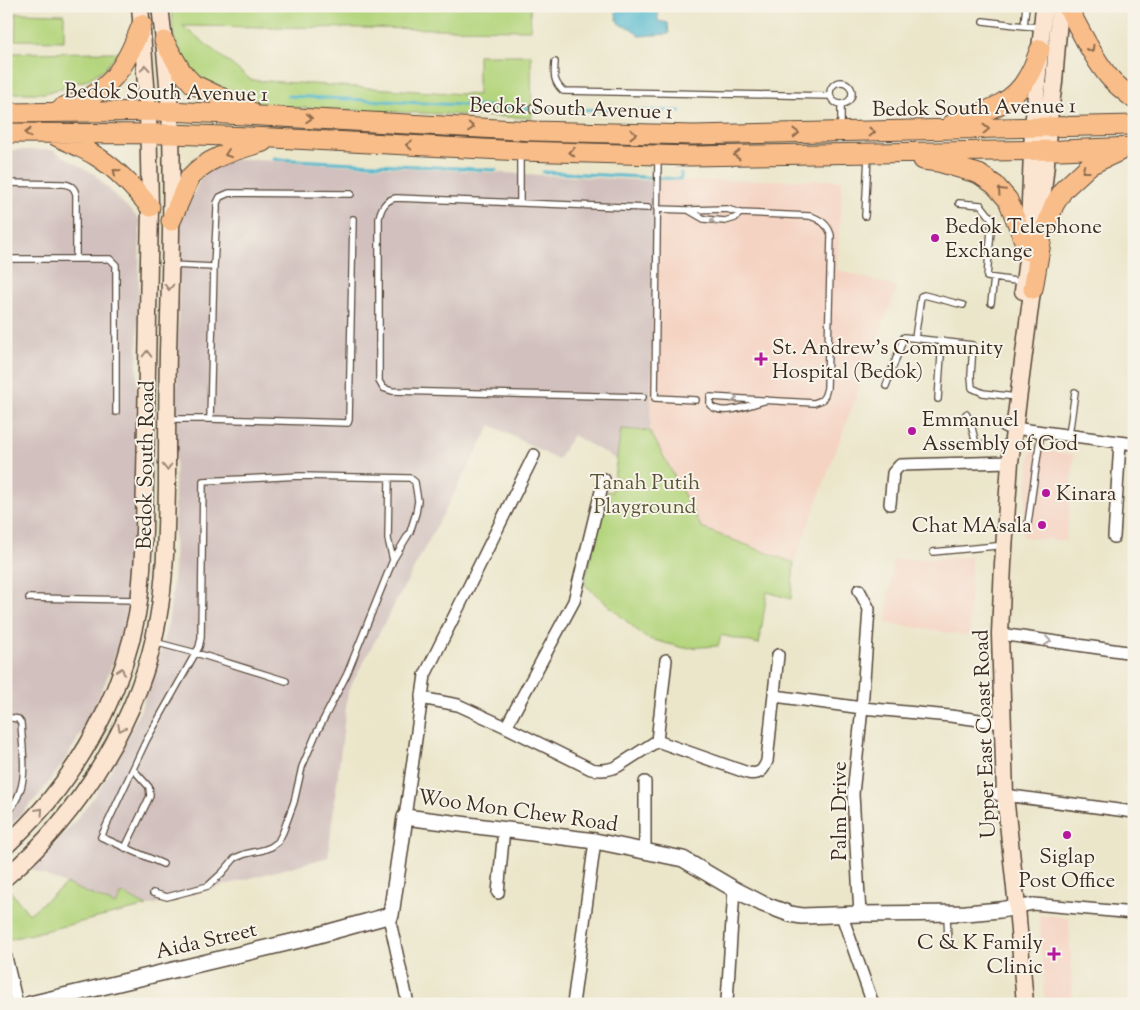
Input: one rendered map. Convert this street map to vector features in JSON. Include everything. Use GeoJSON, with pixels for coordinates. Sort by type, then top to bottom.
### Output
{"type":"FeatureCollection","features":[{"type":"Feature","properties":{"kind":"main road","name":"Bedok South Road"},"geometry":{"type":"LineString","coordinates":[[6,877],[43,842],[65,817],[103,764],[131,707],[154,642],[165,566],[171,221],[170,111],[160,6]]}},
{"type":"Feature","properties":{"kind":"main road","name":"Upper East Coast Road"},"geometry":{"type":"LineString","coordinates":[[998,722],[991,633],[996,546],[1005,457],[1029,286],[1040,150],[1040,49],[1044,6]]}},
{"type":"Feature","properties":{"kind":"main road","name":"Upper East Coast Road"},"geometry":{"type":"LineString","coordinates":[[1041,127],[1054,82],[1060,6]]}},
{"type":"Feature","properties":{"kind":"main road"},"geometry":{"type":"LineString","coordinates":[[1067,6],[1098,62],[1109,77],[1134,99]]}},
{"type":"Feature","properties":{"kind":"main road","name":"Bedok South Road"},"geometry":{"type":"LineString","coordinates":[[6,846],[48,802],[70,774],[86,749],[112,696],[122,669],[131,639],[139,600],[144,530],[150,207],[148,111],[141,15]]}},
{"type":"Feature","properties":{"kind":"main road"},"geometry":{"type":"LineString","coordinates":[[45,113],[87,99],[103,88],[119,72],[131,51],[141,15]]}},
{"type":"Feature","properties":{"kind":"main road"},"geometry":{"type":"LineString","coordinates":[[164,41],[182,72],[194,84],[260,115]]}},
{"type":"Feature","properties":{"kind":"main road"},"geometry":{"type":"LineString","coordinates":[[939,129],[980,113],[1012,96],[1027,79],[1040,49]]}},
{"type":"Feature","properties":{"kind":"main road","name":"Bedok South Avenue 1"},"geometry":{"type":"LineString","coordinates":[[6,114],[170,111],[573,133],[693,136],[1134,125]]}},
{"type":"Feature","properties":{"kind":"main road","name":"Bedok South Avenue 1"},"geometry":{"type":"LineString","coordinates":[[6,133],[149,133],[520,151],[690,156],[1131,147]]}},
{"type":"Feature","properties":{"kind":"main road"},"geometry":{"type":"LineString","coordinates":[[51,133],[96,156],[117,172],[150,207]]}},
{"type":"Feature","properties":{"kind":"main road"},"geometry":{"type":"LineString","coordinates":[[171,221],[190,177],[195,172],[214,158],[274,138]]}},
{"type":"Feature","properties":{"kind":"main road"},"geometry":{"type":"LineString","coordinates":[[1029,286],[1042,236],[1054,204],[1064,189],[1090,165],[1131,147]]}},
{"type":"Feature","properties":{"kind":"main road","name":"Upper East Coast Road"},"geometry":{"type":"LineString","coordinates":[[1029,286],[1028,251],[1040,150]]}},
{"type":"Feature","properties":{"kind":"main road"},"geometry":{"type":"LineString","coordinates":[[863,153],[938,162],[980,174],[995,185],[1008,200],[1028,251]]}},
{"type":"Feature","properties":{"kind":"main road","name":"Upper East Coast Road"},"geometry":{"type":"LineString","coordinates":[[1005,457],[998,722],[1000,794],[1024,1004]]}},
{"type":"Feature","properties":{"kind":"main road","name":"Upper East Coast Road"},"geometry":{"type":"LineString","coordinates":[[1013,908],[1016,1004]]}},
{"type":"Feature","properties":{"kind":"street"},"geometry":{"type":"LineString","coordinates":[[1010,427],[1129,444]]}},
{"type":"Feature","properties":{"kind":"street"},"geometry":{"type":"LineString","coordinates":[[1114,537],[1129,444],[1134,432]]}},
{"type":"Feature","properties":{"kind":"street","name":"Woo Mon Chew Road"},"geometry":{"type":"LineString","coordinates":[[534,455],[425,675],[405,816],[595,840],[683,859],[763,904],[790,914],[802,916],[981,912],[1013,908]]}},
{"type":"Feature","properties":{"kind":"street"},"geometry":{"type":"LineString","coordinates":[[890,504],[893,473],[900,465],[1005,457]]}},
{"type":"Feature","properties":{"kind":"street"},"geometry":{"type":"LineString","coordinates":[[506,727],[574,601],[604,480]]}},
{"type":"Feature","properties":{"kind":"street","name":"Palm Drive"},"geometry":{"type":"LineString","coordinates":[[859,590],[869,609],[862,708],[853,794],[860,914]]}},
{"type":"Feature","properties":{"kind":"street"},"geometry":{"type":"LineString","coordinates":[[1000,634],[1134,653]]}},
{"type":"Feature","properties":{"kind":"street"},"geometry":{"type":"LineString","coordinates":[[657,741],[748,773],[760,772],[767,761],[778,655]]}},
{"type":"Feature","properties":{"kind":"street"},"geometry":{"type":"LineString","coordinates":[[657,741],[666,660]]}},
{"type":"Feature","properties":{"kind":"street"},"geometry":{"type":"LineString","coordinates":[[775,696],[862,708],[998,722]]}},
{"type":"Feature","properties":{"kind":"street"},"geometry":{"type":"LineString","coordinates":[[421,698],[458,706],[506,727],[591,769],[612,769],[657,741]]}},
{"type":"Feature","properties":{"kind":"street"},"geometry":{"type":"LineString","coordinates":[[645,782],[645,851]]}},
{"type":"Feature","properties":{"kind":"street"},"geometry":{"type":"LineString","coordinates":[[1000,794],[1134,812]]}},
{"type":"Feature","properties":{"kind":"street"},"geometry":{"type":"LineString","coordinates":[[405,816],[391,926],[408,1004]]}},
{"type":"Feature","properties":{"kind":"street"},"geometry":{"type":"LineString","coordinates":[[498,893],[504,829]]}},
{"type":"Feature","properties":{"kind":"street"},"geometry":{"type":"LineString","coordinates":[[573,1004],[595,840]]}},
{"type":"Feature","properties":{"kind":"street"},"geometry":{"type":"LineString","coordinates":[[725,1004],[727,1001],[734,889]]}},
{"type":"Feature","properties":{"kind":"street"},"geometry":{"type":"LineString","coordinates":[[1013,908],[1033,904],[1134,913]]}},
{"type":"Feature","properties":{"kind":"street","name":"Aida Street"},"geometry":{"type":"LineString","coordinates":[[30,1004],[304,939],[391,915]]}},
{"type":"Feature","properties":{"kind":"street"},"geometry":{"type":"LineString","coordinates":[[842,916],[873,1004]]}},
{"type":"Feature","properties":{"kind":"street"},"geometry":{"type":"LineString","coordinates":[[6,958],[17,1004]]}},
{"type":"Feature","properties":{"kind":"lane"},"geometry":{"type":"LineString","coordinates":[[1024,26],[1026,6]]}},
{"type":"Feature","properties":{"kind":"lane"},"geometry":{"type":"LineString","coordinates":[[984,21],[1042,28]]}},
{"type":"Feature","properties":{"kind":"lane"},"geometry":{"type":"LineString","coordinates":[[555,62],[554,76],[563,92],[830,96]]}},
{"type":"Feature","properties":{"kind":"lane"},"geometry":{"type":"LineString","coordinates":[[844,82],[852,90],[851,98],[841,105],[834,102],[830,96],[831,88],[836,83],[844,82]]}},
{"type":"Feature","properties":{"kind":"lane"},"geometry":{"type":"LineString","coordinates":[[841,105],[841,132]]}},
{"type":"Feature","properties":{"kind":"lane"},"geometry":{"type":"LineString","coordinates":[[520,151],[520,203]]}},
{"type":"Feature","properties":{"kind":"lane"},"geometry":{"type":"LineString","coordinates":[[863,153],[865,216]]}},
{"type":"Feature","properties":{"kind":"lane"},"geometry":{"type":"LineString","coordinates":[[658,155],[655,398],[696,400]]}},
{"type":"Feature","properties":{"kind":"lane"},"geometry":{"type":"LineString","coordinates":[[6,183],[69,184],[74,188],[76,194],[76,259]]}},
{"type":"Feature","properties":{"kind":"lane"},"geometry":{"type":"LineString","coordinates":[[210,419],[214,267],[217,203],[220,197],[229,193],[352,194]]}},
{"type":"Feature","properties":{"kind":"lane"},"geometry":{"type":"LineString","coordinates":[[644,397],[392,391],[380,386],[379,218],[381,209],[386,202],[396,198],[648,208]]}},
{"type":"Feature","properties":{"kind":"lane"},"geometry":{"type":"LineString","coordinates":[[959,203],[981,205],[992,219],[987,278],[1029,286]]}},
{"type":"Feature","properties":{"kind":"lane"},"geometry":{"type":"LineString","coordinates":[[656,209],[726,209],[740,213],[810,216],[818,218],[830,232],[827,388],[825,396],[822,400],[814,403],[767,400],[710,397],[710,405],[716,409],[738,409],[767,400]]}},
{"type":"Feature","properties":{"kind":"lane"},"geometry":{"type":"LineString","coordinates":[[688,210],[704,219],[725,221],[735,218],[740,213]]}},
{"type":"Feature","properties":{"kind":"lane"},"geometry":{"type":"LineString","coordinates":[[167,419],[346,424],[349,422],[353,219]]}},
{"type":"Feature","properties":{"kind":"lane"},"geometry":{"type":"LineString","coordinates":[[6,259],[110,259],[116,265],[116,412]]}},
{"type":"Feature","properties":{"kind":"lane"},"geometry":{"type":"LineString","coordinates":[[170,265],[214,267]]}},
{"type":"Feature","properties":{"kind":"lane"},"geometry":{"type":"LineString","coordinates":[[991,303],[994,278]]}},
{"type":"Feature","properties":{"kind":"lane"},"geometry":{"type":"LineString","coordinates":[[915,338],[921,296],[924,295],[963,305]]}},
{"type":"Feature","properties":{"kind":"lane"},"geometry":{"type":"LineString","coordinates":[[886,386],[904,337],[973,345],[972,388],[983,393],[1014,397]]}},
{"type":"Feature","properties":{"kind":"lane"},"geometry":{"type":"LineString","coordinates":[[938,399],[942,341]]}},
{"type":"Feature","properties":{"kind":"lane"},"geometry":{"type":"LineString","coordinates":[[1069,436],[1074,392]]}},
{"type":"Feature","properties":{"kind":"lane"},"geometry":{"type":"LineString","coordinates":[[966,414],[970,420],[976,444],[1005,457]]}},
{"type":"Feature","properties":{"kind":"lane"},"geometry":{"type":"LineString","coordinates":[[1028,522],[1041,432]]}},
{"type":"Feature","properties":{"kind":"lane"},"geometry":{"type":"LineString","coordinates":[[153,893],[167,896],[208,886],[235,858],[263,850],[278,842],[294,802],[302,767],[316,734],[347,674],[393,560],[410,532],[418,501],[415,482],[410,478],[300,476],[202,481],[199,648],[146,741],[100,837],[162,864]]}},
{"type":"Feature","properties":{"kind":"lane"},"geometry":{"type":"LineString","coordinates":[[389,478],[388,539],[393,560]]}},
{"type":"Feature","properties":{"kind":"lane"},"geometry":{"type":"LineString","coordinates":[[933,552],[996,546]]}},
{"type":"Feature","properties":{"kind":"lane"},"geometry":{"type":"LineString","coordinates":[[29,598],[139,600]]}},
{"type":"Feature","properties":{"kind":"lane"},"geometry":{"type":"LineString","coordinates":[[154,642],[286,681]]}},
{"type":"Feature","properties":{"kind":"lane"},"geometry":{"type":"LineString","coordinates":[[6,717],[18,719],[21,723],[24,778],[21,791],[6,816]]}},
{"type":"Feature","properties":{"kind":"lane"},"geometry":{"type":"LineString","coordinates":[[125,848],[150,796],[149,787],[133,769]]}},
{"type":"Feature","properties":{"kind":"lane"},"geometry":{"type":"LineString","coordinates":[[946,913],[948,942]]}},
{"type":"Feature","properties":{"kind":"shaded area"},"geometry":{"type":"Polygon","coordinates":[[[6,150],[53,150],[94,174],[140,220],[134,530],[126,615],[117,651],[105,683],[76,742],[40,794],[6,830],[6,150]]]}},
{"type":"Feature","properties":{"kind":"shaded area"},"geometry":{"type":"Polygon","coordinates":[[[237,159],[656,181],[650,430],[621,429],[616,459],[573,435],[558,460],[491,425],[348,691],[328,857],[148,906],[122,893],[116,905],[30,869],[72,825],[93,798],[111,770],[140,711],[161,650],[168,622],[174,566],[180,221],[203,174],[217,166],[237,159]]]}},
{"type":"Feature","properties":{"kind":"shaded area","name":"St. Andrew's Community Hospital (Bedok)"},"geometry":{"type":"Polygon","coordinates":[[[842,180],[837,270],[897,287],[794,563],[702,528],[650,430],[656,181],[842,180]]]}},
{"type":"Feature","properties":{"kind":"shaded area"},"geometry":{"type":"Polygon","coordinates":[[[1031,450],[1074,454],[1066,541],[1022,537],[1031,450]]]}},
{"type":"Feature","properties":{"kind":"shaded area"},"geometry":{"type":"Polygon","coordinates":[[[971,557],[969,636],[886,623],[893,560],[971,557]]]}},
{"type":"Feature","properties":{"kind":"shaded area"},"geometry":{"type":"Polygon","coordinates":[[[1039,914],[1069,918],[1073,1004],[1045,1004],[1039,914]]]}},
{"type":"Feature","properties":{"kind":"green space"},"geometry":{"type":"Polygon","coordinates":[[[171,6],[530,6],[531,30],[183,26],[251,80],[478,95],[478,55],[531,55],[532,118],[260,106],[200,77],[189,66],[174,39],[171,6]]]}},
{"type":"Feature","properties":{"kind":"green space"},"geometry":{"type":"Polygon","coordinates":[[[16,13],[64,14],[64,41],[15,40],[16,13]]]}},
{"type":"Feature","properties":{"kind":"green space"},"geometry":{"type":"Polygon","coordinates":[[[120,52],[104,69],[87,80],[45,93],[6,93],[6,53],[120,52]]]}},
{"type":"Feature","properties":{"kind":"green space","name":"Tanah Putih Playground"},"geometry":{"type":"Polygon","coordinates":[[[621,429],[650,431],[702,528],[794,563],[791,599],[767,592],[759,644],[721,635],[718,646],[684,648],[646,638],[584,584],[607,491],[612,492],[621,429]]]}},
{"type":"Feature","properties":{"kind":"green space"},"geometry":{"type":"Polygon","coordinates":[[[66,884],[116,905],[122,893],[147,906],[6,940],[6,886],[29,914],[66,884]]]}},
{"type":"Feature","properties":{"kind":"water"},"geometry":{"type":"Polygon","coordinates":[[[621,6],[658,6],[658,21],[668,23],[669,34],[639,36],[630,28],[619,24],[616,13],[621,6]]]}},
{"type":"Feature","properties":{"kind":"waterway"},"geometry":{"type":"LineString","coordinates":[[288,96],[538,109],[680,111]]}},
{"type":"Feature","properties":{"kind":"waterway"},"geometry":{"type":"LineString","coordinates":[[274,159],[496,170]]}},
{"type":"Feature","properties":{"kind":"waterway"},"geometry":{"type":"LineString","coordinates":[[543,172],[681,179],[681,173]]}},
{"type":"Feature","properties":{"kind":"place","name":"Bedok Telephone Exchange"},"geometry":{"type":"Point","coordinates":[935,238]}},
{"type":"Feature","properties":{"kind":"place","name":"St. Andrew's Community Hospital (Bedok)"},"geometry":{"type":"Point","coordinates":[761,359]}},
{"type":"Feature","properties":{"kind":"place","name":"Emmanuel Assembly of God"},"geometry":{"type":"Point","coordinates":[912,431]}},
{"type":"Feature","properties":{"kind":"place","name":"Kinara"},"geometry":{"type":"Point","coordinates":[1046,493]}},
{"type":"Feature","properties":{"kind":"place","name":"Chat MAsala"},"geometry":{"type":"Point","coordinates":[1042,525]}},
{"type":"Feature","properties":{"kind":"place","name":"Siglap Post Office"},"geometry":{"type":"Point","coordinates":[1067,835]}},
{"type":"Feature","properties":{"kind":"place","name":"C & K Family Clinic"},"geometry":{"type":"Point","coordinates":[1054,954]}}]}
